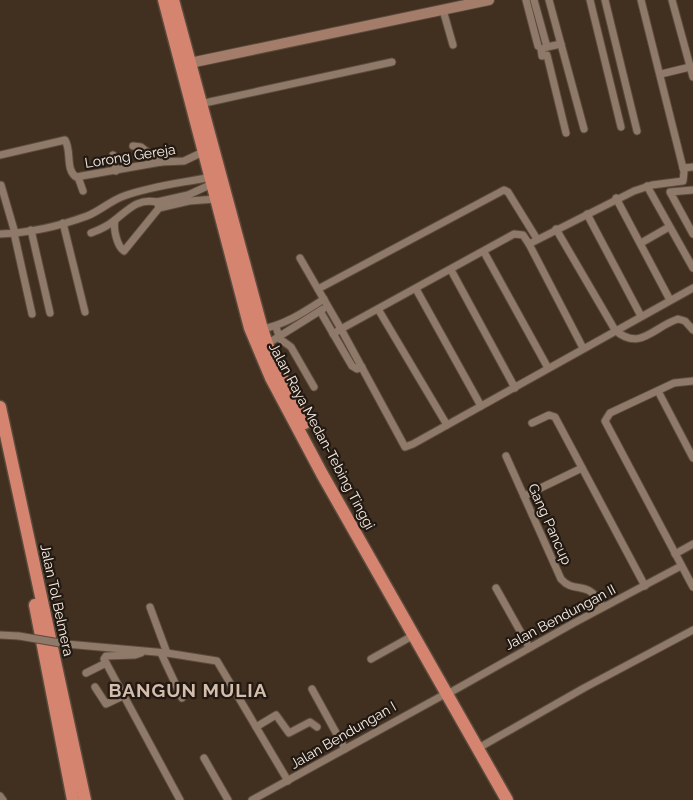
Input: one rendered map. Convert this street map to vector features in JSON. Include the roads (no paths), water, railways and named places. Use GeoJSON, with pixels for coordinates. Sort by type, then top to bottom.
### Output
{"type":"FeatureCollection","features":[{"type":"Feature","properties":{"kind":"highway","name":"Jalan Raya Medan-Tebing Tinggi"},"geometry":{"type":"LineString","coordinates":[[164,0],[216,199],[229,228]]}},
{"type":"Feature","properties":{"kind":"highway","name":"Jalan Raya Medan-Tebing Tinggi"},"geometry":{"type":"LineString","coordinates":[[173,0],[234,244],[234,266],[250,328],[271,378],[322,474],[414,635],[482,746],[512,800]]}},
{"type":"Feature","properties":{"kind":"highway","name":"Jalan Raya Medan-Tebing Tinggi"},"geometry":{"type":"LineString","coordinates":[[234,244],[242,254],[262,329],[277,369],[508,800]]}},
{"type":"Feature","properties":{"kind":"highway","name":"Jalan Tol Belmera"},"geometry":{"type":"LineString","coordinates":[[0,407],[5,452],[73,800]]}},
{"type":"Feature","properties":{"kind":"highway","name":"Jalan Tol Belmera"},"geometry":{"type":"LineString","coordinates":[[5,452],[85,800]]}},
{"type":"Feature","properties":{"kind":"main road"},"geometry":{"type":"LineString","coordinates":[[190,63],[443,10],[466,2],[489,0]]}},
{"type":"Feature","properties":{"kind":"street"},"geometry":{"type":"LineString","coordinates":[[526,0],[538,46]]}},
{"type":"Feature","properties":{"kind":"street"},"geometry":{"type":"LineString","coordinates":[[534,0],[547,47]]}},
{"type":"Feature","properties":{"kind":"street"},"geometry":{"type":"LineString","coordinates":[[549,0],[584,129]]}},
{"type":"Feature","properties":{"kind":"street"},"geometry":{"type":"LineString","coordinates":[[590,0],[621,127]]}},
{"type":"Feature","properties":{"kind":"street"},"geometry":{"type":"LineString","coordinates":[[605,0],[637,131]]}},
{"type":"Feature","properties":{"kind":"street"},"geometry":{"type":"LineString","coordinates":[[641,0],[661,74],[683,175]]}},
{"type":"Feature","properties":{"kind":"street"},"geometry":{"type":"LineString","coordinates":[[672,0],[693,77]]}},
{"type":"Feature","properties":{"kind":"street"},"geometry":{"type":"LineString","coordinates":[[443,10],[453,45]]}},
{"type":"Feature","properties":{"kind":"street"},"geometry":{"type":"LineString","coordinates":[[561,44],[541,49],[542,56],[547,55],[566,133]]}},
{"type":"Feature","properties":{"kind":"street"},"geometry":{"type":"LineString","coordinates":[[200,104],[392,62]]}},
{"type":"Feature","properties":{"kind":"street"},"geometry":{"type":"LineString","coordinates":[[661,74],[690,67]]}},
{"type":"Feature","properties":{"kind":"street","name":"Lorong Gereja"},"geometry":{"type":"LineString","coordinates":[[0,155],[65,140],[71,172],[74,176],[78,177],[161,162],[184,161],[203,152]]}},
{"type":"Feature","properties":{"kind":"street"},"geometry":{"type":"LineString","coordinates":[[133,146],[141,147],[150,152],[161,162]]}},
{"type":"Feature","properties":{"kind":"street"},"geometry":{"type":"LineString","coordinates":[[113,155],[116,171]]}},
{"type":"Feature","properties":{"kind":"street"},"geometry":{"type":"LineString","coordinates":[[529,244],[616,198],[650,186],[663,184],[683,175],[693,167]]}},
{"type":"Feature","properties":{"kind":"street"},"geometry":{"type":"LineString","coordinates":[[683,175],[693,180]]}},
{"type":"Feature","properties":{"kind":"street"},"geometry":{"type":"LineString","coordinates":[[78,177],[83,185],[83,191]]}},
{"type":"Feature","properties":{"kind":"street"},"geometry":{"type":"LineString","coordinates":[[188,198],[211,181]]}},
{"type":"Feature","properties":{"kind":"street"},"geometry":{"type":"LineString","coordinates":[[0,234],[31,230],[88,216],[109,202],[138,192],[211,181]]}},
{"type":"Feature","properties":{"kind":"street"},"geometry":{"type":"LineString","coordinates":[[0,185],[15,233],[32,314]]}},
{"type":"Feature","properties":{"kind":"street"},"geometry":{"type":"LineString","coordinates":[[650,186],[669,226],[693,268]]}},
{"type":"Feature","properties":{"kind":"street"},"geometry":{"type":"LineString","coordinates":[[318,289],[504,190],[508,192],[537,240]]}},
{"type":"Feature","properties":{"kind":"street"},"geometry":{"type":"LineString","coordinates":[[693,190],[670,192],[693,234]]}},
{"type":"Feature","properties":{"kind":"street"},"geometry":{"type":"LineString","coordinates":[[91,234],[115,220],[127,209],[138,203],[149,201],[158,205],[188,198],[216,199]]}},
{"type":"Feature","properties":{"kind":"street"},"geometry":{"type":"LineString","coordinates":[[616,198],[670,300]]}},
{"type":"Feature","properties":{"kind":"street"},"geometry":{"type":"LineString","coordinates":[[115,220],[114,226],[117,238],[120,248],[124,252],[158,205]]}},
{"type":"Feature","properties":{"kind":"street"},"geometry":{"type":"LineString","coordinates":[[587,214],[641,316]]}},
{"type":"Feature","properties":{"kind":"street"},"geometry":{"type":"LineString","coordinates":[[63,223],[85,312]]}},
{"type":"Feature","properties":{"kind":"street"},"geometry":{"type":"LineString","coordinates":[[640,243],[669,226]]}},
{"type":"Feature","properties":{"kind":"street"},"geometry":{"type":"LineString","coordinates":[[556,229],[615,330],[623,338],[634,340],[678,319],[685,321],[693,330]]}},
{"type":"Feature","properties":{"kind":"street"},"geometry":{"type":"LineString","coordinates":[[31,230],[50,313]]}},
{"type":"Feature","properties":{"kind":"street"},"geometry":{"type":"LineString","coordinates":[[334,334],[514,234],[523,235],[529,244],[583,348]]}},
{"type":"Feature","properties":{"kind":"street"},"geometry":{"type":"LineString","coordinates":[[484,252],[548,368]]}},
{"type":"Feature","properties":{"kind":"street"},"geometry":{"type":"LineString","coordinates":[[300,258],[405,447],[693,288]]}},
{"type":"Feature","properties":{"kind":"street"},"geometry":{"type":"LineString","coordinates":[[451,270],[514,388]]}},
{"type":"Feature","properties":{"kind":"street"},"geometry":{"type":"LineString","coordinates":[[416,289],[481,406]]}},
{"type":"Feature","properties":{"kind":"street"},"geometry":{"type":"LineString","coordinates":[[262,329],[276,327],[300,315],[324,299]]}},
{"type":"Feature","properties":{"kind":"street"},"geometry":{"type":"LineString","coordinates":[[267,344],[328,307]]}},
{"type":"Feature","properties":{"kind":"street"},"geometry":{"type":"LineString","coordinates":[[378,309],[447,425]]}},
{"type":"Feature","properties":{"kind":"street"},"geometry":{"type":"LineString","coordinates":[[320,311],[352,366],[356,369],[362,367]]}},
{"type":"Feature","properties":{"kind":"street"},"geometry":{"type":"LineString","coordinates":[[276,327],[282,342],[290,347],[314,387]]}},
{"type":"Feature","properties":{"kind":"street"},"geometry":{"type":"LineString","coordinates":[[693,381],[674,383],[658,390],[610,414],[605,421],[693,587]]}},
{"type":"Feature","properties":{"kind":"street"},"geometry":{"type":"LineString","coordinates":[[658,390],[693,458]]}},
{"type":"Feature","properties":{"kind":"street"},"geometry":{"type":"LineString","coordinates":[[532,423],[553,415],[645,586]]}},
{"type":"Feature","properties":{"kind":"street","name":"Gang Pancup"},"geometry":{"type":"LineString","coordinates":[[506,456],[561,579],[566,584],[581,586],[594,592],[603,607]]}},
{"type":"Feature","properties":{"kind":"street"},"geometry":{"type":"LineString","coordinates":[[524,496],[582,468]]}},
{"type":"Feature","properties":{"kind":"street"},"geometry":{"type":"LineString","coordinates":[[675,554],[693,544]]}},
{"type":"Feature","properties":{"kind":"street","name":"Jalan Bendungan II"},"geometry":{"type":"LineString","coordinates":[[449,692],[681,566]]}},
{"type":"Feature","properties":{"kind":"street"},"geometry":{"type":"LineString","coordinates":[[496,588],[529,647]]}},
{"type":"Feature","properties":{"kind":"street"},"geometry":{"type":"LineString","coordinates":[[150,607],[164,653],[182,698]]}},
{"type":"Feature","properties":{"kind":"street"},"geometry":{"type":"LineString","coordinates":[[482,746],[584,688],[693,630]]}},
{"type":"Feature","properties":{"kind":"street"},"geometry":{"type":"LineString","coordinates":[[0,634],[66,644],[164,653],[213,660],[219,663],[288,782]]}},
{"type":"Feature","properties":{"kind":"street"},"geometry":{"type":"LineString","coordinates":[[371,659],[414,635]]}},
{"type":"Feature","properties":{"kind":"street"},"geometry":{"type":"LineString","coordinates":[[141,652],[135,655],[105,656],[106,663],[180,800]]}},
{"type":"Feature","properties":{"kind":"street"},"geometry":{"type":"LineString","coordinates":[[86,673],[106,663]]}},
{"type":"Feature","properties":{"kind":"street"},"geometry":{"type":"LineString","coordinates":[[95,687],[106,704],[123,696]]}},
{"type":"Feature","properties":{"kind":"street"},"geometry":{"type":"LineString","coordinates":[[312,689],[345,749]]}},
{"type":"Feature","properties":{"kind":"street","name":"Jalan Bendungan I"},"geometry":{"type":"LineString","coordinates":[[253,800],[449,692]]}},
{"type":"Feature","properties":{"kind":"street"},"geometry":{"type":"LineString","coordinates":[[256,727],[276,715],[289,733],[310,722],[317,727]]}},
{"type":"Feature","properties":{"kind":"street"},"geometry":{"type":"LineString","coordinates":[[204,758],[228,800]]}},
{"type":"Feature","properties":{"kind":"street"},"geometry":{"type":"LineString","coordinates":[[0,796],[3,800]]}},
{"type":"Feature","properties":{"kind":"district","name":"BANGUN MULIA"},"geometry":{"type":"Point","coordinates":[188,690]}}]}
